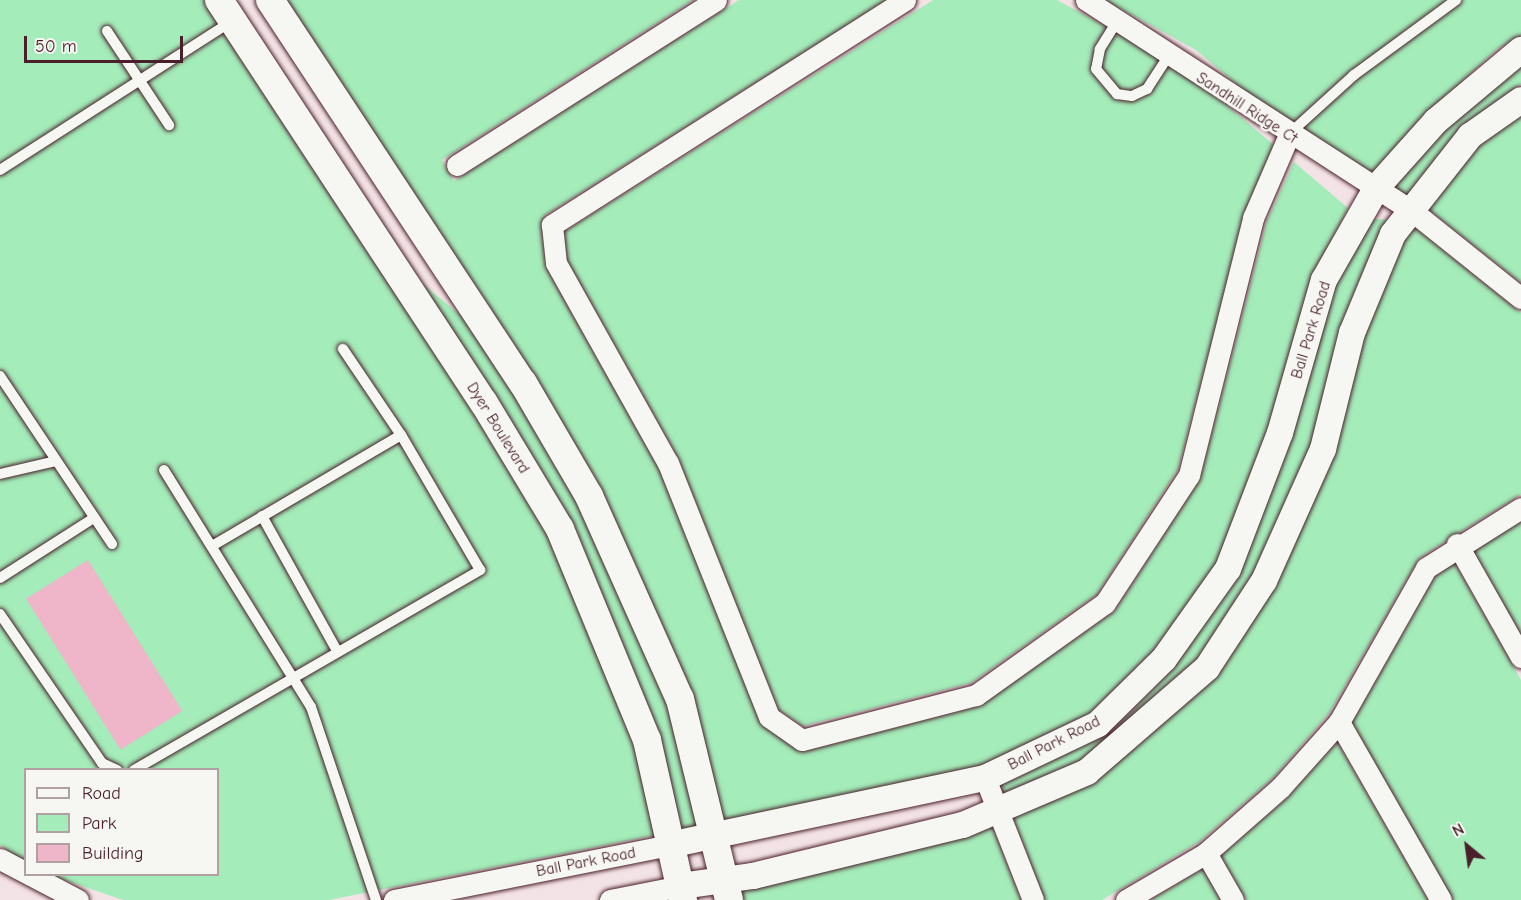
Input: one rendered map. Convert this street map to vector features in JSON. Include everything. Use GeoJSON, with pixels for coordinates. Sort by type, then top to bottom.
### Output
{"type":"FeatureCollection","features":[{"type":"Feature","properties":{"kind":"main road"},"geometry":{"type":"LineString","coordinates":[[270,0],[479,316],[589,496],[641,602],[680,699],[717,838],[728,890]]}},
{"type":"Feature","properties":{"kind":"main road"},"geometry":{"type":"LineString","coordinates":[[226,10],[283,52],[432,278],[479,316]]}},
{"type":"Feature","properties":{"kind":"main road","name":"Dyer Boulevard"},"geometry":{"type":"LineString","coordinates":[[226,10],[484,403],[560,529],[647,740],[675,844],[682,893]]}},
{"type":"Feature","properties":{"kind":"street"},"geometry":{"type":"LineString","coordinates":[[457,165],[716,0]]}},
{"type":"Feature","properties":{"kind":"street"},"geometry":{"type":"LineString","coordinates":[[905,0],[552,225],[556,262],[668,463],[769,717],[802,740],[976,695],[1105,603],[1189,475],[1253,218],[1288,135]]}},
{"type":"Feature","properties":{"kind":"street","name":"Sandhill Ridge Ct"},"geometry":{"type":"LineString","coordinates":[[1086,0],[1116,23],[1288,135],[1377,187],[1411,210],[1521,298]]}},
{"type":"Feature","properties":{"kind":"street","name":"Ball Park Road"},"geometry":{"type":"LineString","coordinates":[[394,900],[675,844],[717,838],[985,778],[1098,724],[1164,660],[1228,569],[1280,433],[1324,280],[1377,187],[1436,121],[1521,50]]}},
{"type":"Feature","properties":{"kind":"street","name":"Ball Park Road"},"geometry":{"type":"LineString","coordinates":[[610,900],[728,890],[963,825],[1087,772],[1208,668],[1264,581],[1323,449],[1352,333],[1393,234],[1470,136],[1521,100]]}},
{"type":"Feature","properties":{"kind":"street"},"geometry":{"type":"LineString","coordinates":[[1126,900],[1206,853],[1281,787],[1339,722],[1426,568],[1457,544],[1521,508]]}},
{"type":"Feature","properties":{"kind":"street"},"geometry":{"type":"LineString","coordinates":[[1457,544],[1521,657]]}},
{"type":"Feature","properties":{"kind":"street"},"geometry":{"type":"LineString","coordinates":[[1339,722],[1441,900]]}},
{"type":"Feature","properties":{"kind":"street"},"geometry":{"type":"LineString","coordinates":[[985,778],[1033,900]]}},
{"type":"Feature","properties":{"kind":"street"},"geometry":{"type":"LineString","coordinates":[[1206,853],[1233,900]]}},
{"type":"Feature","properties":{"kind":"street"},"geometry":{"type":"LineString","coordinates":[[0,859],[24,872]]}},
{"type":"Feature","properties":{"kind":"street"},"geometry":{"type":"LineString","coordinates":[[32,876],[78,900]]}},
{"type":"Feature","properties":{"kind":"lane"},"geometry":{"type":"LineString","coordinates":[[1288,135],[1354,75],[1456,0]]}},
{"type":"Feature","properties":{"kind":"lane"},"geometry":{"type":"LineString","coordinates":[[0,170],[139,80],[226,10]]}},
{"type":"Feature","properties":{"kind":"lane"},"geometry":{"type":"LineString","coordinates":[[1116,23],[1100,49],[1096,69],[1117,94],[1132,96],[1147,89],[1168,57]]}},
{"type":"Feature","properties":{"kind":"lane"},"geometry":{"type":"LineString","coordinates":[[107,31],[168,125]]}},
{"type":"Feature","properties":{"kind":"lane"},"geometry":{"type":"LineString","coordinates":[[137,768],[291,674],[480,570],[400,435],[343,349]]}},
{"type":"Feature","properties":{"kind":"lane"},"geometry":{"type":"LineString","coordinates":[[0,376],[112,544]]}},
{"type":"Feature","properties":{"kind":"lane"},"geometry":{"type":"LineString","coordinates":[[212,546],[400,435]]}},
{"type":"Feature","properties":{"kind":"lane"},"geometry":{"type":"LineString","coordinates":[[0,474],[56,461]]}},
{"type":"Feature","properties":{"kind":"lane"},"geometry":{"type":"LineString","coordinates":[[164,470],[311,707],[376,900]]}},
{"type":"Feature","properties":{"kind":"lane"},"geometry":{"type":"LineString","coordinates":[[262,516],[336,650]]}},
{"type":"Feature","properties":{"kind":"lane"},"geometry":{"type":"LineString","coordinates":[[0,578],[94,518]]}},
{"type":"Feature","properties":{"kind":"lane"},"geometry":{"type":"LineString","coordinates":[[0,614],[102,763],[113,768]]}},
{"type":"Feature","properties":{"kind":"green space"},"geometry":{"type":"Polygon","coordinates":[[[0,0],[206,0],[475,409],[550,534],[636,743],[661,834],[329,900],[123,900],[53,876],[219,876],[219,768],[24,768],[24,861],[0,845],[0,0]]]}},
{"type":"Feature","properties":{"kind":"green space"},"geometry":{"type":"Polygon","coordinates":[[[283,0],[693,0],[442,160],[454,181],[739,0],[887,0],[545,215],[541,225],[546,268],[658,467],[759,720],[806,751],[980,706],[1115,611],[1200,479],[1267,221],[1294,162],[1348,208],[1313,275],[1269,428],[1218,563],[1155,651],[1091,714],[981,766],[724,824],[691,697],[598,490],[283,0]]]}},
{"type":"Feature","properties":{"kind":"green space"},"geometry":{"type":"Polygon","coordinates":[[[933,0],[1057,0],[1184,69],[1275,146],[1246,212],[1178,469],[1097,594],[971,683],[803,726],[778,709],[679,459],[567,260],[564,232],[933,0]]]}},
{"type":"Feature","properties":{"kind":"green space"},"geometry":{"type":"Polygon","coordinates":[[[1105,0],[1521,0],[1521,35],[1496,50],[1427,113],[1361,189],[1196,50],[1105,0]]]}},
{"type":"Feature","properties":{"kind":"green space"},"geometry":{"type":"Polygon","coordinates":[[[276,61],[423,284],[471,324],[580,501],[669,702],[703,828],[682,831],[657,736],[569,523],[276,61]]]}},
{"type":"Feature","properties":{"kind":"green space"},"geometry":{"type":"Polygon","coordinates":[[[1521,64],[1521,84],[1463,126],[1406,198],[1387,196],[1444,130],[1521,64]]]}},
{"type":"Feature","properties":{"kind":"green space"},"geometry":{"type":"Polygon","coordinates":[[[1521,115],[1521,283],[1428,209],[1478,145],[1521,115]]]}},
{"type":"Feature","properties":{"kind":"green space"},"geometry":{"type":"Polygon","coordinates":[[[1370,218],[1388,220],[1312,444],[1254,574],[1199,659],[1080,762],[1003,794],[1000,785],[1113,731],[1174,667],[1335,285],[1370,218]]]}},
{"type":"Feature","properties":{"kind":"green space"},"geometry":{"type":"Polygon","coordinates":[[[1414,227],[1521,313],[1521,494],[1419,558],[1330,712],[1273,778],[1199,842],[1102,900],[1045,900],[1013,817],[1217,675],[1403,241],[1414,227]]]}},
{"type":"Feature","properties":{"kind":"green space"},"geometry":{"type":"Polygon","coordinates":[[[1521,522],[1521,635],[1473,550],[1521,522]]]}},
{"type":"Feature","properties":{"kind":"green space"},"geometry":{"type":"Polygon","coordinates":[[[1454,562],[1521,680],[1521,900],[1453,900],[1352,723],[1435,577],[1454,562]]]}},
{"type":"Feature","properties":{"kind":"green space"},"geometry":{"type":"Polygon","coordinates":[[[1337,742],[1428,900],[1246,900],[1221,856],[1288,797],[1337,742]]]}},
{"type":"Feature","properties":{"kind":"green space"},"geometry":{"type":"Polygon","coordinates":[[[992,826],[1021,900],[740,900],[739,890],[992,826]]]}},
{"type":"Feature","properties":{"kind":"green space"},"geometry":{"type":"Polygon","coordinates":[[[1203,869],[1220,900],[1151,900],[1203,869]]]}},
{"type":"Feature","properties":{"kind":"building"},"geometry":{"type":"Polygon","coordinates":[[[88,560],[182,711],[120,750],[26,599],[88,560]]]}}]}
